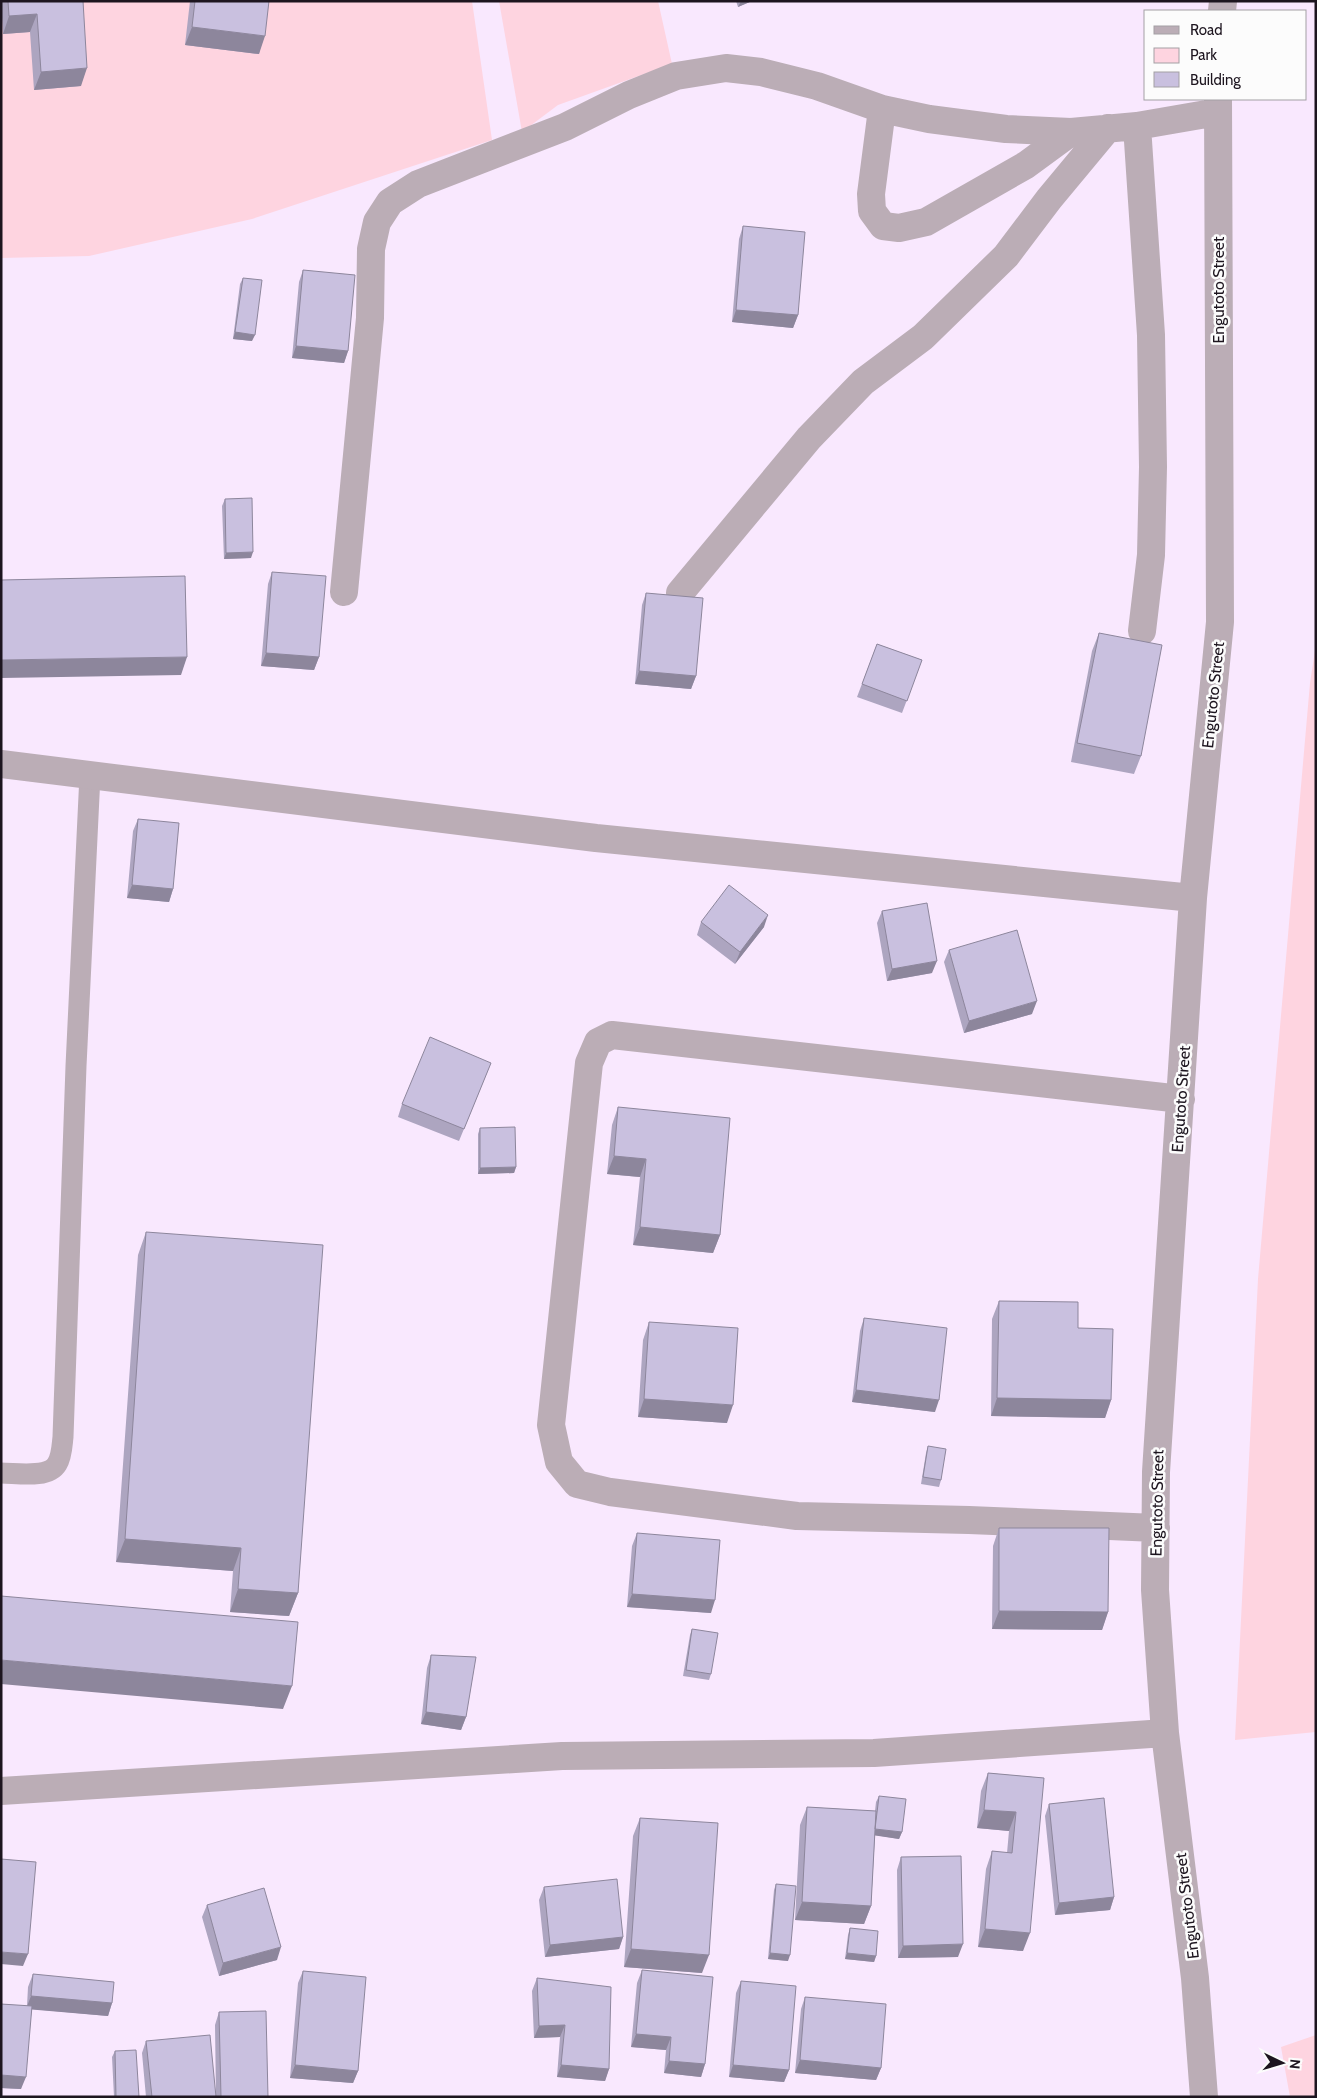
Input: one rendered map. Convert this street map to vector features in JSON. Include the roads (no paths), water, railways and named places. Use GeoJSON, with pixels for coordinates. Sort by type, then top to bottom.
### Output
{"type":"FeatureCollection","features":[{"type":"Feature","properties":{"kind":"street"},"geometry":{"type":"LineString","coordinates":[[344,592],[370,318],[371,249],[377,222],[390,202],[418,184],[565,127],[629,95],[676,76],[726,68],[761,72],[817,86],[882,109],[929,119],[997,128],[1071,132],[1137,126],[1218,105]]}},
{"type":"Feature","properties":{"kind":"street","name":"Engutoto Street"},"geometry":{"type":"LineString","coordinates":[[1204,2097],[1195,1978],[1164,1733],[1155,1590],[1156,1472],[1193,898],[1220,622],[1218,105]]}},
{"type":"Feature","properties":{"kind":"street"},"geometry":{"type":"LineString","coordinates":[[882,109],[871,194],[872,211],[883,226],[899,228],[926,222],[970,198],[1026,165],[1071,132]]}},
{"type":"Feature","properties":{"kind":"street"},"geometry":{"type":"LineString","coordinates":[[1137,126],[1151,335],[1153,468],[1151,555],[1142,631]]}},
{"type":"Feature","properties":{"kind":"street"},"geometry":{"type":"LineString","coordinates":[[680,593],[809,438],[863,382],[923,337],[1006,256],[1049,199],[1108,128]]}},
{"type":"Feature","properties":{"kind":"street"},"geometry":{"type":"LineString","coordinates":[[1,764],[596,838],[1193,898]]}},
{"type":"Feature","properties":{"kind":"street"},"geometry":{"type":"LineString","coordinates":[[1156,1528],[969,1520],[797,1516],[610,1492],[577,1484],[559,1462],[551,1425],[589,1063],[598,1042],[612,1035],[1181,1099]]}},
{"type":"Feature","properties":{"kind":"street"},"geometry":{"type":"LineString","coordinates":[[1,1791],[562,1756],[874,1753],[1164,1733]]}},
{"type":"Feature","properties":{"kind":"lane"},"geometry":{"type":"LineString","coordinates":[[1,1473],[39,1473],[53,1469],[58,1463],[63,1437],[76,1066],[90,774]]}}]}
